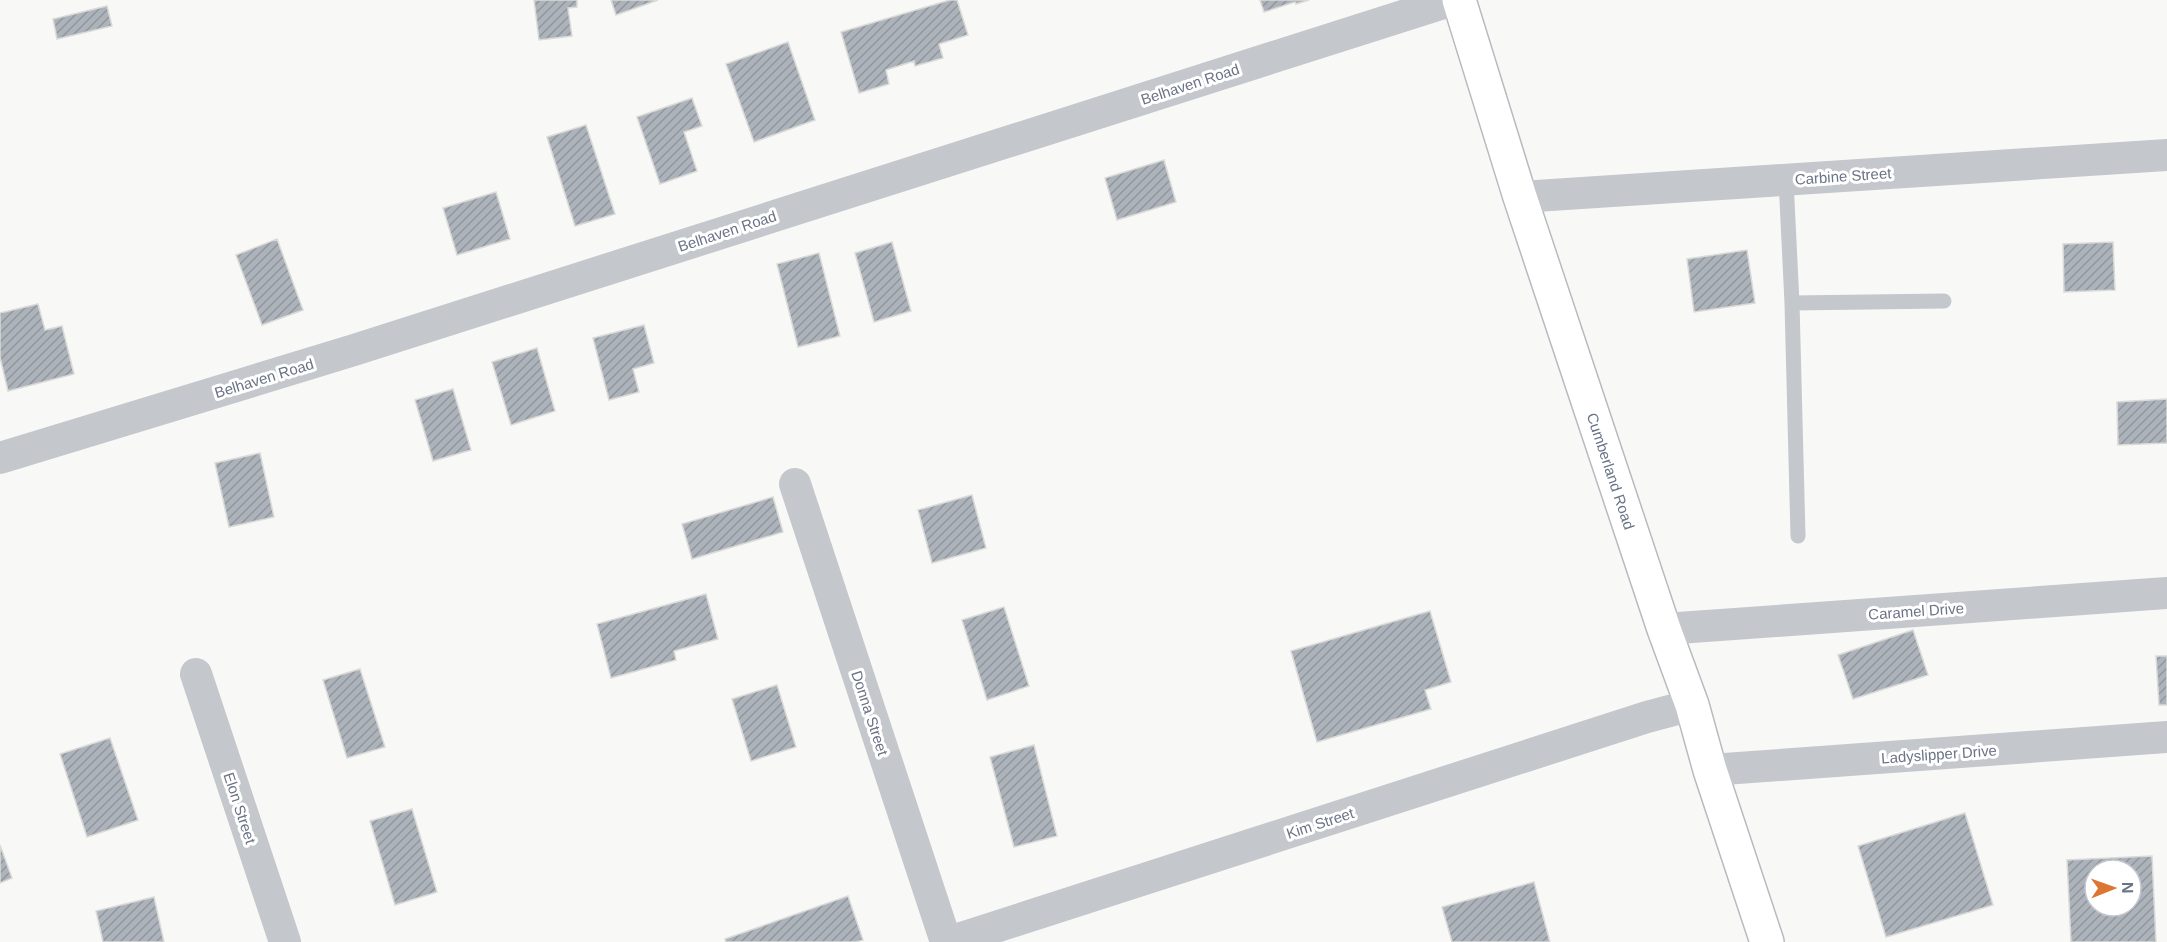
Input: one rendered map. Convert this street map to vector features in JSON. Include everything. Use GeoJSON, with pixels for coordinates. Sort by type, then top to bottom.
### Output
{"type":"FeatureCollection","features":[{"type":"Feature","properties":{"kind":"main road","name":"Cumberland Road"},"geometry":{"type":"LineString","coordinates":[[1459,0],[1520,197],[1664,629],[1692,705],[1710,770],[1767,942]]}},
{"type":"Feature","properties":{"kind":"street","name":"Belhaven Road"},"geometry":{"type":"LineString","coordinates":[[0,458],[354,350],[1453,0]]}},
{"type":"Feature","properties":{"kind":"street","name":"Carbine Street"},"geometry":{"type":"LineString","coordinates":[[1520,197],[2167,155]]}},
{"type":"Feature","properties":{"kind":"street","name":"Donna Street"},"geometry":{"type":"LineString","coordinates":[[795,484],[947,942]]}},
{"type":"Feature","properties":{"kind":"street","name":"Caramel Drive"},"geometry":{"type":"LineString","coordinates":[[1664,629],[2167,593]]}},
{"type":"Feature","properties":{"kind":"street","name":"Elon Street"},"geometry":{"type":"LineString","coordinates":[[196,674],[285,942]]}},
{"type":"Feature","properties":{"kind":"street","name":"Kim Street"},"geometry":{"type":"LineString","coordinates":[[947,942],[1590,735],[1692,705]]}},
{"type":"Feature","properties":{"kind":"street","name":"Ladyslipper Drive"},"geometry":{"type":"LineString","coordinates":[[1710,770],[2167,737]]}},
{"type":"Feature","properties":{"kind":"lane"},"geometry":{"type":"LineString","coordinates":[[1786,180],[1792,303],[1798,536]]}},
{"type":"Feature","properties":{"kind":"lane"},"geometry":{"type":"LineString","coordinates":[[1792,303],[1944,301]]}},
{"type":"Feature","properties":{"kind":"building"},"geometry":{"type":"Polygon","coordinates":[[[534,0],[577,0],[577,7],[568,8],[572,36],[539,40],[534,0]]]}},
{"type":"Feature","properties":{"kind":"building"},"geometry":{"type":"Polygon","coordinates":[[[611,0],[658,0],[616,15],[611,0]]]}},
{"type":"Feature","properties":{"kind":"building"},"geometry":{"type":"Polygon","coordinates":[[[950,0],[957,0],[968,35],[939,44],[943,58],[915,66],[914,61],[886,70],[889,84],[859,93],[841,32],[950,0]]]}},
{"type":"Feature","properties":{"kind":"building"},"geometry":{"type":"Polygon","coordinates":[[[1260,0],[1309,0],[1264,12],[1260,0]]]}},
{"type":"Feature","properties":{"kind":"building"},"geometry":{"type":"Polygon","coordinates":[[[107,6],[112,26],[57,39],[53,19],[107,6]]]}},
{"type":"Feature","properties":{"kind":"building"},"geometry":{"type":"Polygon","coordinates":[[[788,42],[815,120],[754,142],[726,64],[788,42]]]}},
{"type":"Feature","properties":{"kind":"building"},"geometry":{"type":"Polygon","coordinates":[[[692,98],[702,126],[684,132],[697,171],[660,184],[637,117],[692,98]]]}},
{"type":"Feature","properties":{"kind":"building"},"geometry":{"type":"Polygon","coordinates":[[[586,125],[615,214],[575,226],[547,137],[586,125]]]}},
{"type":"Feature","properties":{"kind":"building"},"geometry":{"type":"Polygon","coordinates":[[[1164,160],[1176,202],[1117,220],[1105,178],[1164,160]]]}},
{"type":"Feature","properties":{"kind":"building"},"geometry":{"type":"Polygon","coordinates":[[[496,192],[510,239],[457,255],[443,208],[496,192]]]}},
{"type":"Feature","properties":{"kind":"building"},"geometry":{"type":"Polygon","coordinates":[[[277,239],[303,310],[262,325],[236,255],[277,239]]]}},
{"type":"Feature","properties":{"kind":"building"},"geometry":{"type":"Polygon","coordinates":[[[892,242],[911,311],[874,322],[855,253],[892,242]]]}},
{"type":"Feature","properties":{"kind":"building"},"geometry":{"type":"Polygon","coordinates":[[[2113,242],[2115,290],[2064,292],[2063,244],[2113,242]]]}},
{"type":"Feature","properties":{"kind":"building"},"geometry":{"type":"Polygon","coordinates":[[[1747,250],[1755,303],[1694,312],[1687,259],[1747,250]]]}},
{"type":"Feature","properties":{"kind":"building"},"geometry":{"type":"Polygon","coordinates":[[[819,253],[840,336],[798,347],[777,264],[819,253]]]}},
{"type":"Feature","properties":{"kind":"building"},"geometry":{"type":"Polygon","coordinates":[[[38,304],[45,330],[62,326],[74,374],[8,391],[0,357],[0,313],[38,304]]]}},
{"type":"Feature","properties":{"kind":"building"},"geometry":{"type":"Polygon","coordinates":[[[644,325],[654,363],[633,369],[639,392],[609,400],[593,338],[644,325]]]}},
{"type":"Feature","properties":{"kind":"building"},"geometry":{"type":"Polygon","coordinates":[[[537,348],[555,411],[511,425],[492,362],[537,348]]]}},
{"type":"Feature","properties":{"kind":"building"},"geometry":{"type":"Polygon","coordinates":[[[453,389],[471,450],[433,461],[415,400],[453,389]]]}},
{"type":"Feature","properties":{"kind":"building"},"geometry":{"type":"Polygon","coordinates":[[[2167,399],[2167,443],[2118,445],[2117,402],[2167,399]]]}},
{"type":"Feature","properties":{"kind":"building"},"geometry":{"type":"Polygon","coordinates":[[[260,453],[274,517],[229,527],[215,463],[260,453]]]}},
{"type":"Feature","properties":{"kind":"building"},"geometry":{"type":"Polygon","coordinates":[[[972,495],[986,548],[932,563],[918,510],[972,495]]]}},
{"type":"Feature","properties":{"kind":"building"},"geometry":{"type":"Polygon","coordinates":[[[773,497],[783,532],[692,559],[682,524],[773,497]]]}},
{"type":"Feature","properties":{"kind":"building"},"geometry":{"type":"Polygon","coordinates":[[[706,594],[718,639],[674,651],[676,660],[611,678],[597,624],[706,594]]]}},
{"type":"Feature","properties":{"kind":"building"},"geometry":{"type":"Polygon","coordinates":[[[1004,607],[1029,686],[987,700],[962,620],[1004,607]]]}},
{"type":"Feature","properties":{"kind":"building"},"geometry":{"type":"Polygon","coordinates":[[[1430,611],[1451,682],[1425,690],[1431,709],[1317,742],[1291,651],[1430,611]]]}},
{"type":"Feature","properties":{"kind":"building"},"geometry":{"type":"Polygon","coordinates":[[[1913,630],[1928,675],[1853,699],[1838,655],[1913,630]]]}},
{"type":"Feature","properties":{"kind":"building"},"geometry":{"type":"Polygon","coordinates":[[[2156,656],[2167,656],[2167,705],[2159,705],[2156,656]]]}},
{"type":"Feature","properties":{"kind":"building"},"geometry":{"type":"Polygon","coordinates":[[[360,669],[385,747],[347,758],[323,680],[360,669]]]}},
{"type":"Feature","properties":{"kind":"building"},"geometry":{"type":"Polygon","coordinates":[[[777,685],[796,747],[751,761],[732,699],[777,685]]]}},
{"type":"Feature","properties":{"kind":"building"},"geometry":{"type":"Polygon","coordinates":[[[110,738],[138,820],[87,837],[60,754],[110,738]]]}},
{"type":"Feature","properties":{"kind":"building"},"geometry":{"type":"Polygon","coordinates":[[[1034,745],[1057,836],[1014,847],[990,757],[1034,745]]]}},
{"type":"Feature","properties":{"kind":"building"},"geometry":{"type":"Polygon","coordinates":[[[412,809],[437,892],[395,905],[370,821],[412,809]]]}},
{"type":"Feature","properties":{"kind":"building"},"geometry":{"type":"Polygon","coordinates":[[[1965,813],[1993,905],[1886,937],[1858,846],[1965,813]]]}},
{"type":"Feature","properties":{"kind":"building"},"geometry":{"type":"Polygon","coordinates":[[[0,845],[12,878],[0,883],[0,845]]]}},
{"type":"Feature","properties":{"kind":"building"},"geometry":{"type":"Polygon","coordinates":[[[2152,856],[2156,942],[2071,942],[2067,860],[2083,859],[2083,918],[2143,918],[2143,858],[2110,858],[2152,856]]]}},
{"type":"Feature","properties":{"kind":"building"},"geometry":{"type":"Polygon","coordinates":[[[1534,882],[1550,942],[1452,942],[1442,907],[1534,882]]]}},
{"type":"Feature","properties":{"kind":"building"},"geometry":{"type":"Polygon","coordinates":[[[848,896],[863,940],[856,942],[726,942],[725,939],[848,896]]]}},
{"type":"Feature","properties":{"kind":"building"},"geometry":{"type":"Polygon","coordinates":[[[154,897],[164,942],[103,942],[96,911],[154,897]]]}}]}
